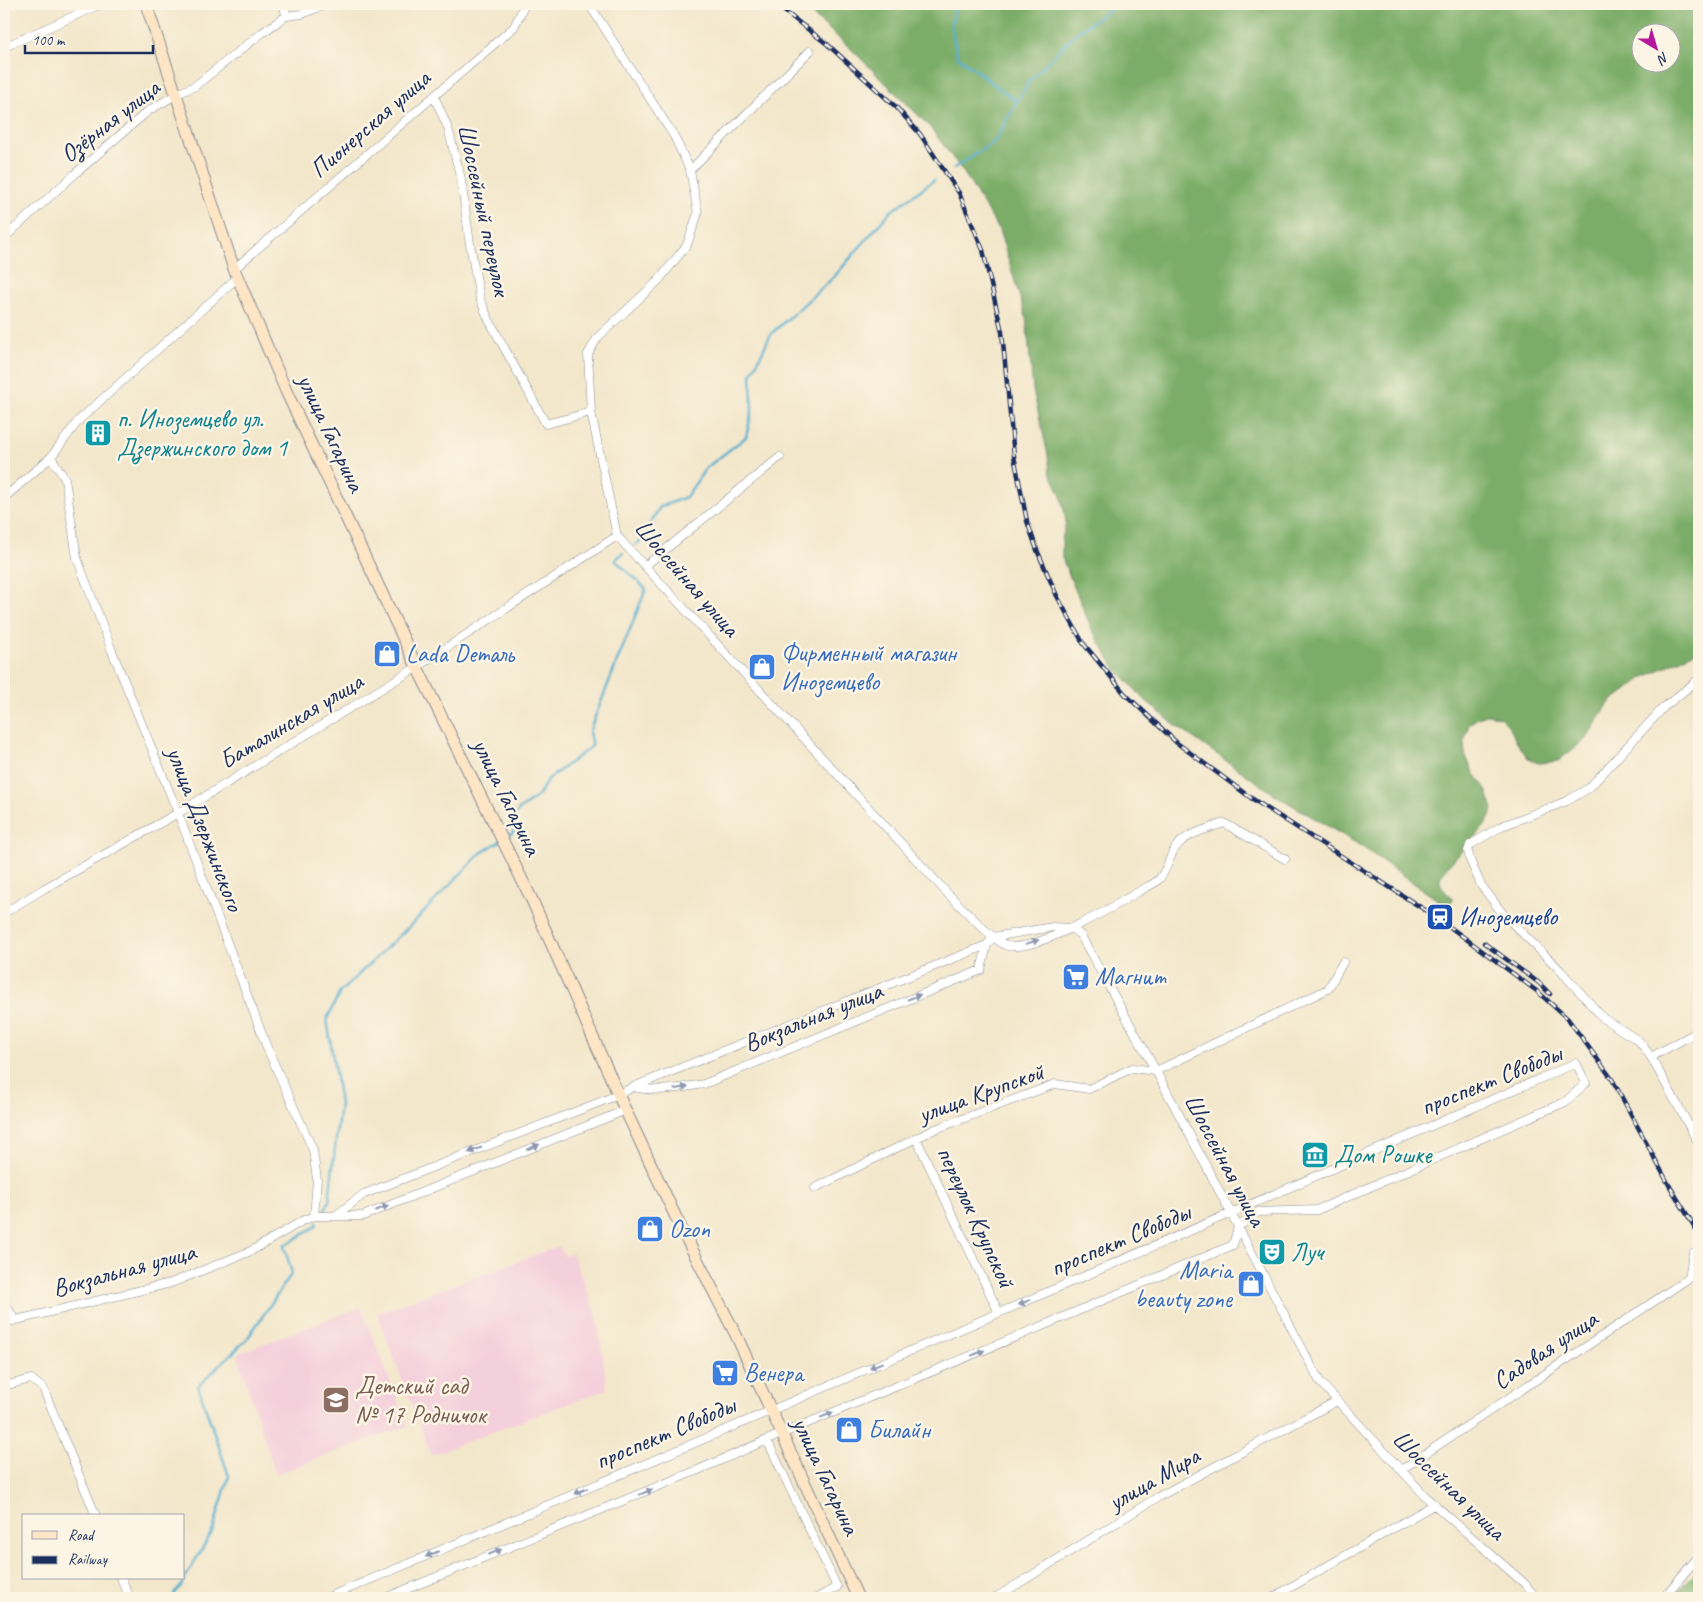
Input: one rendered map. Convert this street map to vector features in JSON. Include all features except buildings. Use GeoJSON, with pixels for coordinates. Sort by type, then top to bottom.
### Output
{"type":"FeatureCollection","features":[{"type":"Feature","properties":{"kind":"main road","name":"улица Гагарина"},"geometry":{"type":"LineString","coordinates":[[146,4],[235,274],[286,392],[417,667],[532,900],[618,1095],[681,1228],[736,1335],[858,1598]]}},
{"type":"Feature","properties":{"kind":"street"},"geometry":{"type":"LineString","coordinates":[[4,47],[101,4]]}},
{"type":"Feature","properties":{"kind":"street"},"geometry":{"type":"LineString","coordinates":[[284,4],[286,16]]}},
{"type":"Feature","properties":{"kind":"street","name":"Озёрная улица"},"geometry":{"type":"LineString","coordinates":[[4,238],[148,111],[176,94],[195,86],[286,16],[302,14],[326,4]]}},
{"type":"Feature","properties":{"kind":"street","name":"Пионерская улица"},"geometry":{"type":"LineString","coordinates":[[4,498],[51,457],[79,420],[235,274],[514,27],[525,4]]}},
{"type":"Feature","properties":{"kind":"street","name":"Шоссейная улица"},"geometry":{"type":"LineString","coordinates":[[589,4],[674,136],[690,170],[698,213],[687,244],[659,280],[598,337],[588,354],[591,412],[617,536],[948,894],[993,937]]}},
{"type":"Feature","properties":{"kind":"street"},"geometry":{"type":"LineString","coordinates":[[690,170],[810,51]]}},
{"type":"Feature","properties":{"kind":"street","name":"Шоссейный переулок"},"geometry":{"type":"LineString","coordinates":[[434,96],[448,128],[461,180],[480,299],[489,320],[546,424],[591,412]]}},
{"type":"Feature","properties":{"kind":"street","name":"улица Дзержинского"},"geometry":{"type":"LineString","coordinates":[[51,457],[65,479],[77,558],[112,651],[178,813],[268,1050],[313,1150],[317,1180],[314,1216]]}},
{"type":"Feature","properties":{"kind":"street"},"geometry":{"type":"LineString","coordinates":[[644,566],[780,457]]}},
{"type":"Feature","properties":{"kind":"street","name":"Баталинская улица"},"geometry":{"type":"LineString","coordinates":[[4,913],[178,813],[417,667],[617,536]]}},
{"type":"Feature","properties":{"kind":"street"},"geometry":{"type":"LineString","coordinates":[[1699,679],[1663,708],[1589,788],[1567,801],[1502,826],[1470,845],[1468,851],[1481,885],[1504,914],[1560,970],[1604,1019],[1640,1041],[1651,1057],[1699,1144]]}},
{"type":"Feature","properties":{"kind":"street"},"geometry":{"type":"LineString","coordinates":[[993,937],[1006,945],[1016,947],[1072,928],[1100,915],[1158,880],[1176,846],[1191,835],[1224,823],[1285,859]]}},
{"type":"Feature","properties":{"kind":"street"},"geometry":{"type":"LineString","coordinates":[[993,937],[1052,927],[1072,928]]}},
{"type":"Feature","properties":{"kind":"street","name":"Шоссейная улица"},"geometry":{"type":"LineString","coordinates":[[1072,928],[1081,936],[1156,1071],[1320,1382],[1435,1504],[1524,1583],[1536,1598]]}},
{"type":"Feature","properties":{"kind":"street","name":"Вокзальная улица"},"geometry":{"type":"LineString","coordinates":[[633,1086],[651,1091],[704,1084],[981,970],[987,945],[993,937]]}},
{"type":"Feature","properties":{"kind":"street","name":"Вокзальная улица"},"geometry":{"type":"LineString","coordinates":[[335,1216],[364,1194],[618,1095],[633,1086],[987,945]]}},
{"type":"Feature","properties":{"kind":"street"},"geometry":{"type":"LineString","coordinates":[[1156,1071],[1328,990],[1343,962]]}},
{"type":"Feature","properties":{"kind":"street"},"geometry":{"type":"LineString","coordinates":[[1651,1057],[1699,1031]]}},
{"type":"Feature","properties":{"kind":"street","name":"проспект Свободы"},"geometry":{"type":"LineString","coordinates":[[326,1598],[1000,1313],[1576,1063],[1586,1083],[1565,1102],[1317,1210],[1258,1212],[1238,1227],[1233,1245],[698,1470],[385,1598]]}},
{"type":"Feature","properties":{"kind":"street","name":"улица Крупской"},"geometry":{"type":"LineString","coordinates":[[815,1188],[933,1130],[1055,1084],[1089,1089],[1132,1068],[1156,1071]]}},
{"type":"Feature","properties":{"kind":"street","name":"Вокзальная улица"},"geometry":{"type":"LineString","coordinates":[[4,1323],[171,1283],[250,1252],[314,1216],[363,1216],[626,1110]]}},
{"type":"Feature","properties":{"kind":"street","name":"переулок Крупской"},"geometry":{"type":"LineString","coordinates":[[916,1138],[1000,1313]]}},
{"type":"Feature","properties":{"kind":"street","name":"Садовая улица"},"geometry":{"type":"LineString","coordinates":[[1402,1470],[1689,1278],[1692,1253]]}},
{"type":"Feature","properties":{"kind":"street"},"geometry":{"type":"LineString","coordinates":[[1691,1266],[1699,1273]]}},
{"type":"Feature","properties":{"kind":"street"},"geometry":{"type":"LineString","coordinates":[[4,1302],[15,1320]]}},
{"type":"Feature","properties":{"kind":"street"},"geometry":{"type":"LineString","coordinates":[[4,1386],[31,1380],[43,1388],[95,1514]]}},
{"type":"Feature","properties":{"kind":"street","name":"улица Мира"},"geometry":{"type":"LineString","coordinates":[[995,1598],[1158,1497],[1337,1401]]}},
{"type":"Feature","properties":{"kind":"street"},"geometry":{"type":"LineString","coordinates":[[768,1440],[837,1587],[817,1598]]}},
{"type":"Feature","properties":{"kind":"street"},"geometry":{"type":"LineString","coordinates":[[1272,1598],[1435,1504]]}},
{"type":"Feature","properties":{"kind":"street"},"geometry":{"type":"LineString","coordinates":[[1663,1598],[1699,1556]]}},
{"type":"Feature","properties":{"kind":"street"},"geometry":{"type":"LineString","coordinates":[[122,1580],[130,1598]]}},
{"type":"Feature","properties":{"kind":"shaded area"},"geometry":{"type":"Polygon","coordinates":[[[559,1246],[564,1256],[572,1253],[597,1316],[607,1389],[431,1455],[377,1313],[559,1246]]]}},
{"type":"Feature","properties":{"kind":"shaded area"},"geometry":{"type":"Polygon","coordinates":[[[361,1307],[408,1426],[276,1474],[237,1354],[361,1307]]]}},
{"type":"Feature","properties":{"kind":"green space"},"geometry":{"type":"Polygon","coordinates":[[[800,4],[1699,4],[1699,650],[1643,678],[1609,703],[1586,739],[1558,761],[1540,763],[1529,759],[1519,746],[1508,725],[1500,717],[1488,714],[1469,724],[1464,742],[1465,754],[1472,770],[1486,789],[1493,810],[1482,829],[1441,875],[1441,885],[1453,900],[1449,904],[1443,904],[1361,846],[1277,796],[1176,726],[1145,700],[1116,669],[1092,630],[1062,558],[1062,540],[1066,522],[1064,510],[1060,493],[1050,472],[1033,390],[1026,317],[999,230],[964,173],[929,126],[849,47],[800,4]]]}},
{"type":"Feature","properties":{"kind":"green space"},"geometry":{"type":"Polygon","coordinates":[[[1699,1566],[1699,1598],[1672,1598],[1699,1566]]]}},
{"type":"Feature","properties":{"kind":"waterway"},"geometry":{"type":"LineString","coordinates":[[956,4],[951,25],[957,56],[1017,102]]}},
{"type":"Feature","properties":{"kind":"waterway"},"geometry":{"type":"LineString","coordinates":[[954,168],[994,142],[1029,81],[1076,33],[1118,4]]}},
{"type":"Feature","properties":{"kind":"waterway"},"geometry":{"type":"LineString","coordinates":[[635,545],[640,541],[660,507],[686,497],[706,468],[746,437],[752,411],[751,375],[771,334],[834,277],[889,213],[934,180]]}},
{"type":"Feature","properties":{"kind":"waterway"},"geometry":{"type":"LineString","coordinates":[[504,838],[514,832],[511,821],[519,810],[539,795],[547,780],[592,746],[589,732],[646,589],[615,560],[623,553]]}},
{"type":"Feature","properties":{"kind":"waterway"},"geometry":{"type":"LineString","coordinates":[[325,1210],[329,1201],[340,1104],[327,1019],[340,992],[415,921],[481,853],[500,841]]}},
{"type":"Feature","properties":{"kind":"waterway"},"geometry":{"type":"LineString","coordinates":[[185,1578],[213,1530],[229,1476],[198,1386],[247,1339],[292,1273],[284,1246],[316,1226],[317,1223]]}},
{"type":"Feature","properties":{"kind":"waterway"},"geometry":{"type":"LineString","coordinates":[[172,1598],[184,1580]]}},
{"type":"Feature","properties":{"kind":"railway"},"geometry":{"type":"LineString","coordinates":[[775,4],[827,44],[897,108],[920,134],[959,193],[983,250],[1002,332],[1014,456],[1027,521],[1057,596],[1083,643],[1125,694],[1177,743],[1251,798],[1439,919],[1538,992],[1568,1019],[1612,1079],[1669,1185],[1699,1234]]}},
{"type":"Feature","properties":{"kind":"railway"},"geometry":{"type":"LineString","coordinates":[[1484,943],[1539,983],[1550,994]]}},
{"type":"Feature","properties":{"kind":"place","name":"п. Иноземцево ул. Дзержинского дом 1"},"geometry":{"type":"Point","coordinates":[98,433]}},
{"type":"Feature","properties":{"kind":"place","name":"Lada Dеталь"},"geometry":{"type":"Point","coordinates":[387,654]}},
{"type":"Feature","properties":{"kind":"place","name":"Фирменный магазин Иноземцево"},"geometry":{"type":"Point","coordinates":[762,667]}},
{"type":"Feature","properties":{"kind":"place","name":"Иноземцево"},"geometry":{"type":"Point","coordinates":[1440,917]}},
{"type":"Feature","properties":{"kind":"place","name":"Магнит"},"geometry":{"type":"Point","coordinates":[1076,977]}},
{"type":"Feature","properties":{"kind":"place","name":"Дом Рошке"},"geometry":{"type":"Point","coordinates":[1315,1155]}},
{"type":"Feature","properties":{"kind":"place","name":"Ozon"},"geometry":{"type":"Point","coordinates":[650,1229]}},
{"type":"Feature","properties":{"kind":"place","name":"Луч"},"geometry":{"type":"Point","coordinates":[1272,1252]}},
{"type":"Feature","properties":{"kind":"place","name":"Maria beauty zone"},"geometry":{"type":"Point","coordinates":[1251,1284]}},
{"type":"Feature","properties":{"kind":"place","name":"Венера"},"geometry":{"type":"Point","coordinates":[725,1373]}},
{"type":"Feature","properties":{"kind":"place","name":"Детский сад № 17 Родничок"},"geometry":{"type":"Point","coordinates":[336,1400]}},
{"type":"Feature","properties":{"kind":"place","name":"Билайн"},"geometry":{"type":"Point","coordinates":[849,1430]}}]}
